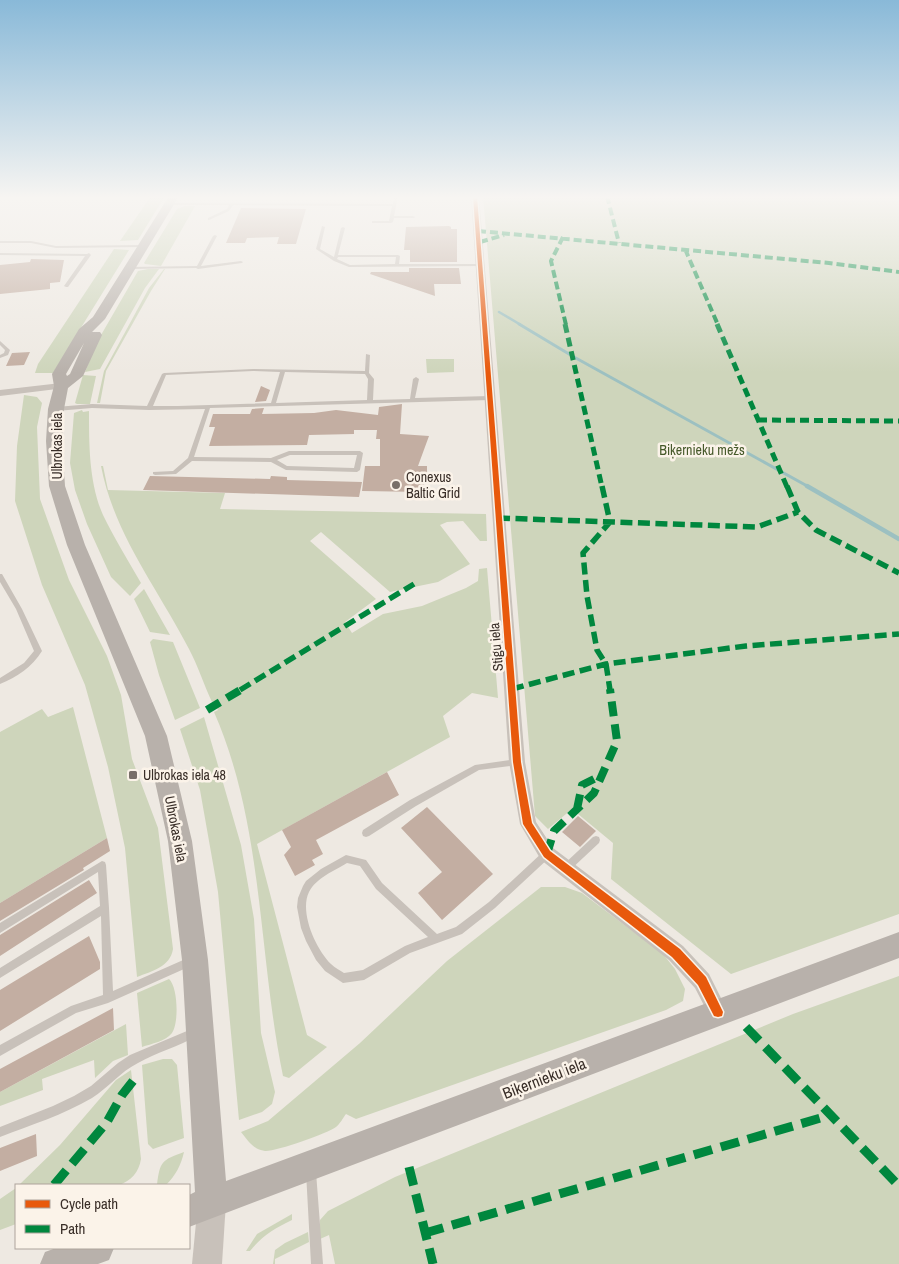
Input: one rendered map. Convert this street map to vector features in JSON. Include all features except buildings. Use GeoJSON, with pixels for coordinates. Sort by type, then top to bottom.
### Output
{"type":"FeatureCollection","features":[{"type":"Feature","properties":{"kind":"main road"},"geometry":{"type":"LineString","coordinates":[[61,386],[76,376],[98,330],[98,319],[137,255]]}},
{"type":"Feature","properties":{"kind":"main road","name":"Ulbrokas iela"},"geometry":{"type":"LineString","coordinates":[[61,386],[56,409],[54,441],[57,486],[76,545],[156,736],[180,841],[195,960],[200,1029],[200,1207]]}},
{"type":"Feature","properties":{"kind":"main road","name":"Biķernieku iela"},"geometry":{"type":"LineString","coordinates":[[200,1207],[899,944]]}},
{"type":"Feature","properties":{"kind":"main road"},"geometry":{"type":"LineString","coordinates":[[57,1264],[94,1249]]}},
{"type":"Feature","properties":{"kind":"street","name":"Stigu iela"},"geometry":{"type":"LineString","coordinates":[[480,255],[517,762],[528,824],[546,854],[676,953],[702,981],[718,1012]]}},
{"type":"Feature","properties":{"kind":"street"},"geometry":{"type":"LineString","coordinates":[[0,394],[61,386]]}},
{"type":"Feature","properties":{"kind":"street"},"geometry":{"type":"LineString","coordinates":[[200,1207],[206,1264]]}},
{"type":"Feature","properties":{"kind":"lane"},"geometry":{"type":"LineString","coordinates":[[66,286],[89,255]]}},
{"type":"Feature","properties":{"kind":"lane"},"geometry":{"type":"LineString","coordinates":[[198,268],[205,255]]}},
{"type":"Feature","properties":{"kind":"lane"},"geometry":{"type":"LineString","coordinates":[[330,255],[349,266],[481,265]]}},
{"type":"Feature","properties":{"kind":"lane"},"geometry":{"type":"LineString","coordinates":[[336,258],[398,256],[397,265]]}},
{"type":"Feature","properties":{"kind":"lane"},"geometry":{"type":"LineString","coordinates":[[129,268],[198,268],[240,262]]}},
{"type":"Feature","properties":{"kind":"lane"},"geometry":{"type":"LineString","coordinates":[[0,342],[8,350],[6,354],[0,357]]}},
{"type":"Feature","properties":{"kind":"lane"},"geometry":{"type":"LineString","coordinates":[[368,355],[367,373],[371,380],[370,400]]}},
{"type":"Feature","properties":{"kind":"lane"},"geometry":{"type":"LineString","coordinates":[[149,408],[164,374],[253,370],[367,373]]}},
{"type":"Feature","properties":{"kind":"lane"},"geometry":{"type":"LineString","coordinates":[[273,405],[283,371]]}},
{"type":"Feature","properties":{"kind":"lane"},"geometry":{"type":"LineString","coordinates":[[412,400],[416,379]]}},
{"type":"Feature","properties":{"kind":"lane"},"geometry":{"type":"LineString","coordinates":[[56,409],[92,406],[149,408],[208,407],[370,400],[490,398]]}},
{"type":"Feature","properties":{"kind":"lane"},"geometry":{"type":"LineString","coordinates":[[155,473],[174,473],[191,460],[208,407]]}},
{"type":"Feature","properties":{"kind":"lane"},"geometry":{"type":"LineString","coordinates":[[191,460],[272,460],[289,454],[360,453],[357,470],[286,468],[272,460]]}},
{"type":"Feature","properties":{"kind":"lane"},"geometry":{"type":"LineString","coordinates":[[0,576],[19,609],[38,651],[33,660],[24,668],[0,681]]}},
{"type":"Feature","properties":{"kind":"lane"},"geometry":{"type":"LineString","coordinates":[[366,833],[413,803],[478,767],[517,762]]}},
{"type":"Feature","properties":{"kind":"lane"},"geometry":{"type":"LineString","coordinates":[[565,869],[596,840]]}},
{"type":"Feature","properties":{"kind":"lane"},"geometry":{"type":"LineString","coordinates":[[436,939],[379,886],[363,863],[346,859],[323,872],[306,888],[301,906],[307,931],[326,965],[343,978],[364,975],[408,949],[459,931],[492,905],[546,854]]}},
{"type":"Feature","properties":{"kind":"lane"},"geometry":{"type":"LineString","coordinates":[[0,928],[102,865],[108,998]]}},
{"type":"Feature","properties":{"kind":"lane"},"geometry":{"type":"LineString","coordinates":[[0,973],[105,908]]}},
{"type":"Feature","properties":{"kind":"lane"},"geometry":{"type":"LineString","coordinates":[[0,1050],[74,1009],[108,998],[195,960]]}},
{"type":"Feature","properties":{"kind":"lane"},"geometry":{"type":"LineString","coordinates":[[0,1132],[75,1101],[90,1093],[123,1066],[135,1059],[177,1043],[200,1029]]}},
{"type":"Feature","properties":{"kind":"lane"},"geometry":{"type":"LineString","coordinates":[[310,1165],[317,1264]]}},
{"type":"Feature","properties":{"kind":"green space"},"geometry":{"type":"Polygon","coordinates":[[[110,255],[126,255],[53,373],[35,373],[38,364],[110,255]]]}},
{"type":"Feature","properties":{"kind":"green space"},"geometry":{"type":"Polygon","coordinates":[[[149,255],[167,255],[161,266],[144,263],[149,255]]]}},
{"type":"Feature","properties":{"kind":"green space","name":"Biķernieku mežs"},"geometry":{"type":"Polygon","coordinates":[[[488,255],[899,255],[899,914],[731,974],[611,879],[613,843],[572,809],[548,829],[535,816],[488,255]]]}},
{"type":"Feature","properties":{"kind":"green space"},"geometry":{"type":"Polygon","coordinates":[[[159,269],[145,288],[100,369],[85,372],[97,342],[138,271],[159,269]]]}},
{"type":"Feature","properties":{"kind":"green space"},"geometry":{"type":"Polygon","coordinates":[[[164,269],[106,371],[100,403],[97,403],[104,371],[149,288],[164,269]]]}},
{"type":"Feature","properties":{"kind":"green space"},"geometry":{"type":"Polygon","coordinates":[[[426,359],[454,359],[454,372],[427,373],[426,359]]]}},
{"type":"Feature","properties":{"kind":"green space"},"geometry":{"type":"Polygon","coordinates":[[[83,375],[96,376],[90,404],[75,403],[83,375]]]}},
{"type":"Feature","properties":{"kind":"green space"},"geometry":{"type":"Polygon","coordinates":[[[24,395],[37,397],[42,403],[37,427],[40,499],[69,580],[107,656],[121,695],[132,759],[158,828],[173,949],[168,960],[160,968],[137,977],[125,848],[108,767],[85,685],[42,585],[15,501],[17,446],[24,395]]]}},
{"type":"Feature","properties":{"kind":"green space"},"geometry":{"type":"Polygon","coordinates":[[[82,410],[83,412],[89,411],[92,477],[98,503],[141,583],[130,596],[111,577],[87,524],[75,490],[70,463],[74,413],[82,410]]]}},
{"type":"Feature","properties":{"kind":"green space"},"geometry":{"type":"Polygon","coordinates":[[[101,466],[103,466],[108,490],[225,493],[220,509],[486,514],[487,541],[480,541],[463,521],[447,522],[440,525],[470,564],[438,582],[390,592],[321,532],[310,541],[376,599],[345,622],[352,633],[383,614],[422,606],[466,588],[478,581],[479,569],[487,568],[498,698],[472,693],[443,716],[450,737],[257,844],[307,1035],[327,1047],[289,1078],[283,1076],[275,1030],[251,845],[230,755],[214,712],[218,710],[214,701],[212,702],[189,649],[126,538],[107,491],[101,466]]]}},
{"type":"Feature","properties":{"kind":"green space"},"geometry":{"type":"Polygon","coordinates":[[[144,589],[170,635],[150,632],[134,599],[144,589]]]}},
{"type":"Feature","properties":{"kind":"green space"},"geometry":{"type":"Polygon","coordinates":[[[153,639],[173,642],[200,708],[175,720],[159,675],[150,642],[153,639]]]}},
{"type":"Feature","properties":{"kind":"green space"},"geometry":{"type":"Polygon","coordinates":[[[73,707],[107,838],[0,903],[0,732],[42,709],[48,717],[73,707]]]}},
{"type":"Feature","properties":{"kind":"green space"},"geometry":{"type":"Polygon","coordinates":[[[204,717],[241,845],[254,919],[261,1033],[275,1092],[272,1104],[262,1112],[239,1120],[218,892],[200,790],[180,729],[204,717]]]}},
{"type":"Feature","properties":{"kind":"green space"},"geometry":{"type":"Polygon","coordinates":[[[541,887],[565,887],[582,893],[663,954],[675,969],[685,989],[683,1001],[666,1010],[356,1119],[346,1114],[337,1126],[331,1130],[290,1145],[265,1151],[254,1147],[249,1142],[241,1132],[268,1121],[360,1043],[447,961],[541,887]]]}},
{"type":"Feature","properties":{"kind":"green space"},"geometry":{"type":"Polygon","coordinates":[[[899,976],[899,1264],[335,1264],[329,1235],[320,1239],[320,1220],[328,1211],[395,1177],[793,1014],[899,976]]]}},
{"type":"Feature","properties":{"kind":"green space"},"geometry":{"type":"Polygon","coordinates":[[[169,979],[176,997],[176,1021],[174,1028],[172,1033],[166,1038],[142,1047],[137,993],[169,979]]]}},
{"type":"Feature","properties":{"kind":"green space"},"geometry":{"type":"Polygon","coordinates":[[[126,1024],[128,1055],[113,1061],[95,1078],[94,1060],[42,1079],[43,1090],[0,1106],[0,1092],[126,1024]]]}},
{"type":"Feature","properties":{"kind":"green space"},"geometry":{"type":"Polygon","coordinates":[[[163,1059],[172,1059],[177,1065],[184,1138],[153,1149],[148,1144],[142,1065],[163,1059]]]}},
{"type":"Feature","properties":{"kind":"green space"},"geometry":{"type":"Polygon","coordinates":[[[131,1070],[141,1159],[134,1175],[121,1184],[20,1184],[60,1145],[116,1080],[131,1070]]]}},
{"type":"Feature","properties":{"kind":"green space"},"geometry":{"type":"Polygon","coordinates":[[[184,1152],[178,1170],[170,1181],[167,1184],[157,1184],[159,1171],[163,1162],[184,1152]]]}},
{"type":"Feature","properties":{"kind":"green space"},"geometry":{"type":"Polygon","coordinates":[[[15,1189],[15,1224],[0,1230],[0,1199],[15,1189]]]}},
{"type":"Feature","properties":{"kind":"green space"},"geometry":{"type":"Polygon","coordinates":[[[292,1214],[292,1220],[269,1233],[250,1251],[246,1251],[257,1234],[292,1214]]]}},
{"type":"Feature","properties":{"kind":"green space"},"geometry":{"type":"Polygon","coordinates":[[[308,1232],[309,1242],[275,1259],[275,1264],[273,1264],[275,1250],[308,1232]]]}},
{"type":"Feature","properties":{"kind":"waterway"},"geometry":{"type":"LineString","coordinates":[[499,312],[521,325]]}},
{"type":"Feature","properties":{"kind":"waterway"},"geometry":{"type":"LineString","coordinates":[[519,324],[574,357],[809,487]]}},
{"type":"Feature","properties":{"kind":"waterway"},"geometry":{"type":"LineString","coordinates":[[807,486],[899,539]]}},
{"type":"Feature","properties":{"kind":"marked path"},"geometry":{"type":"LineString","coordinates":[[547,854],[554,831],[594,793],[617,741],[606,664],[597,650],[587,596],[583,553],[610,522],[551,261],[554,255]]}},
{"type":"Feature","properties":{"kind":"marked path"},"geometry":{"type":"LineString","coordinates":[[688,255],[798,512],[810,525],[822,533],[899,573]]}},
{"type":"Feature","properties":{"kind":"marked path"},"geometry":{"type":"LineString","coordinates":[[741,255],[899,272]]}},
{"type":"Feature","properties":{"kind":"marked path"},"geometry":{"type":"LineString","coordinates":[[758,420],[899,421]]}},
{"type":"Feature","properties":{"kind":"marked path"},"geometry":{"type":"LineString","coordinates":[[498,518],[757,527],[798,512]]}},
{"type":"Feature","properties":{"kind":"marked path"},"geometry":{"type":"LineString","coordinates":[[207,710],[414,584]]}},
{"type":"Feature","properties":{"kind":"marked path"},"geometry":{"type":"LineString","coordinates":[[512,689],[606,664],[746,646],[899,634]]}},
{"type":"Feature","properties":{"kind":"marked path"},"geometry":{"type":"LineString","coordinates":[[577,809],[582,785],[600,776]]}},
{"type":"Feature","properties":{"kind":"marked path"},"geometry":{"type":"LineString","coordinates":[[746,1027],[899,1186]]}},
{"type":"Feature","properties":{"kind":"marked path"},"geometry":{"type":"LineString","coordinates":[[55,1184],[107,1122],[122,1095],[137,1076]]}},
{"type":"Feature","properties":{"kind":"marked path"},"geometry":{"type":"LineString","coordinates":[[425,1233],[831,1115]]}},
{"type":"Feature","properties":{"kind":"marked path"},"geometry":{"type":"LineString","coordinates":[[409,1167],[433,1264]]}},
{"type":"Feature","properties":{"kind":"cycle path"},"geometry":{"type":"LineString","coordinates":[[479,255],[517,762],[528,824],[547,854],[676,953],[702,981],[718,1012]]}},
{"type":"Feature","properties":{"kind":"place","name":"Conexus Baltic Grid"},"geometry":{"type":"Point","coordinates":[396,485]}},
{"type":"Feature","properties":{"kind":"place","name":"Ulbrokas iela 48"},"geometry":{"type":"Point","coordinates":[133,775]}}]}
